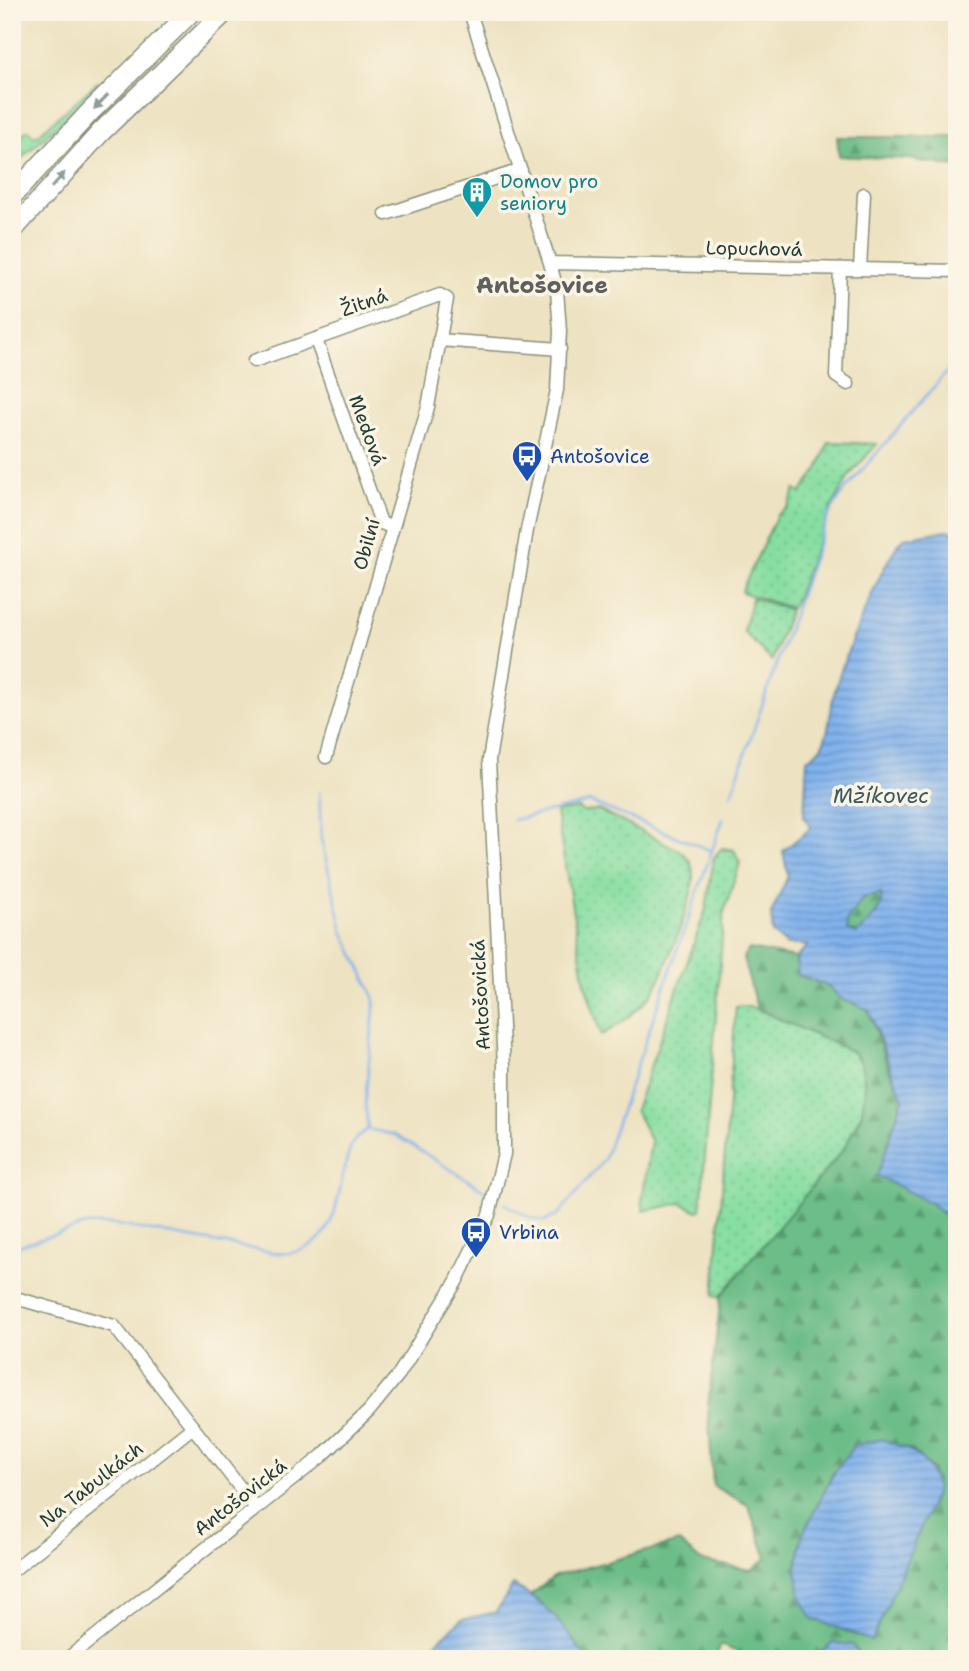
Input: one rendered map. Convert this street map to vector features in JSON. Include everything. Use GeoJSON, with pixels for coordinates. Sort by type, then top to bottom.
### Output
{"type":"FeatureCollection","features":[{"type":"Feature","properties":{"kind":"highway"},"geometry":{"type":"LineString","coordinates":[[12,196],[90,112],[191,12]]}},
{"type":"Feature","properties":{"kind":"highway"},"geometry":{"type":"LineString","coordinates":[[12,231],[101,132],[225,12]]}},
{"type":"Feature","properties":{"kind":"street","name":"Antošovická"},"geometry":{"type":"LineString","coordinates":[[67,1659],[322,1456],[369,1411],[399,1374],[456,1282],[489,1215],[501,1175],[504,1154],[504,1067],[489,760],[527,530],[552,422],[560,349],[559,306],[550,263],[470,12]]}},
{"type":"Feature","properties":{"kind":"street"},"geometry":{"type":"LineString","coordinates":[[386,214],[520,166]]}},
{"type":"Feature","properties":{"kind":"street"},"geometry":{"type":"LineString","coordinates":[[860,270],[864,194]]}},
{"type":"Feature","properties":{"kind":"street","name":"Lopuchová"},"geometry":{"type":"LineString","coordinates":[[550,263],[957,271]]}},
{"type":"Feature","properties":{"kind":"street"},"geometry":{"type":"LineString","coordinates":[[840,269],[836,376],[848,384]]}},
{"type":"Feature","properties":{"kind":"street","name":"Žitná"},"geometry":{"type":"LineString","coordinates":[[254,361],[440,295],[447,299],[439,340]]}},
{"type":"Feature","properties":{"kind":"street","name":"Medová"},"geometry":{"type":"LineString","coordinates":[[316,340],[382,523],[391,527]]}},
{"type":"Feature","properties":{"kind":"street"},"geometry":{"type":"LineString","coordinates":[[439,340],[560,349]]}},
{"type":"Feature","properties":{"kind":"street","name":"Obilní"},"geometry":{"type":"LineString","coordinates":[[326,757],[428,407],[439,340]]}},
{"type":"Feature","properties":{"kind":"street"},"geometry":{"type":"LineString","coordinates":[[19,1298],[114,1326],[256,1508]]}},
{"type":"Feature","properties":{"kind":"street","name":"Na Tabulkách"},"geometry":{"type":"LineString","coordinates":[[12,1571],[193,1427]]}},
{"type":"Feature","properties":{"kind":"green space"},"geometry":{"type":"Polygon","coordinates":[[[98,82],[100,86],[12,167],[12,141],[28,130],[35,137],[98,82]]]}},
{"type":"Feature","properties":{"kind":"green space"},"geometry":{"type":"Polygon","coordinates":[[[837,137],[957,137],[957,167],[909,159],[839,156],[837,137]]]}},
{"type":"Feature","properties":{"kind":"green space"},"geometry":{"type":"Polygon","coordinates":[[[829,442],[877,444],[849,476],[831,508],[794,604],[791,608],[741,592],[777,515],[788,507],[795,490],[801,493],[818,469],[829,442]]]}},
{"type":"Feature","properties":{"kind":"green space"},"geometry":{"type":"Polygon","coordinates":[[[752,598],[790,610],[772,661],[743,631],[752,598]]]}},
{"type":"Feature","properties":{"kind":"green space"},"geometry":{"type":"Polygon","coordinates":[[[578,808],[583,812],[599,810],[679,850],[690,861],[693,872],[692,887],[683,918],[670,955],[651,995],[634,1012],[601,1035],[585,983],[556,812],[578,808]]]}},
{"type":"Feature","properties":{"kind":"green space"},"geometry":{"type":"Polygon","coordinates":[[[722,848],[734,850],[740,863],[724,912],[701,1209],[698,1211],[681,1203],[644,1211],[642,1201],[651,1142],[635,1110],[706,909],[714,857],[722,848]]]}},
{"type":"Feature","properties":{"kind":"green space"},"geometry":{"type":"Polygon","coordinates":[[[881,894],[878,911],[870,921],[857,934],[847,931],[847,920],[863,898],[881,894]]]}},
{"type":"Feature","properties":{"kind":"green space"},"geometry":{"type":"Polygon","coordinates":[[[749,949],[796,958],[798,975],[829,986],[841,999],[868,1009],[888,1067],[903,1098],[878,1176],[931,1203],[946,1217],[957,1201],[957,1659],[860,1659],[853,1645],[833,1643],[813,1659],[753,1659],[721,1645],[714,1659],[587,1659],[531,1595],[555,1576],[679,1542],[701,1561],[751,1570],[767,1558],[748,1505],[713,1486],[708,1406],[721,1296],[844,1149],[862,1113],[865,1089],[862,1066],[853,1052],[757,1009],[743,958],[749,949]],[[881,1440],[834,1472],[802,1536],[812,1618],[871,1641],[903,1566],[933,1470],[912,1450],[881,1440]]]}},
{"type":"Feature","properties":{"kind":"green space"},"geometry":{"type":"Polygon","coordinates":[[[736,1007],[757,1009],[853,1052],[862,1066],[865,1089],[862,1113],[844,1149],[721,1296],[714,1296],[736,1007]]]}},
{"type":"Feature","properties":{"kind":"water","name":"Mžíkovec"},"geometry":{"type":"Polygon","coordinates":[[[948,530],[957,534],[957,1201],[946,1217],[931,1203],[877,1176],[903,1098],[873,1020],[868,1009],[841,999],[829,986],[798,975],[796,958],[808,945],[787,945],[773,933],[771,914],[788,876],[783,851],[811,828],[804,817],[807,759],[815,754],[825,739],[834,694],[854,636],[886,565],[904,538],[948,530]],[[881,894],[863,898],[847,920],[847,931],[857,934],[874,916],[881,894]]]}},
{"type":"Feature","properties":{"kind":"water"},"geometry":{"type":"Polygon","coordinates":[[[881,1439],[918,1456],[930,1469],[937,1490],[872,1641],[812,1618],[801,1598],[796,1570],[802,1536],[834,1472],[854,1446],[881,1439]]]}},
{"type":"Feature","properties":{"kind":"water"},"geometry":{"type":"Polygon","coordinates":[[[513,1585],[546,1608],[587,1659],[418,1659],[461,1620],[496,1612],[513,1585]]]}},
{"type":"Feature","properties":{"kind":"water"},"geometry":{"type":"Polygon","coordinates":[[[833,1643],[853,1645],[860,1659],[813,1659],[833,1643]]]}},
{"type":"Feature","properties":{"kind":"waterway"},"geometry":{"type":"LineString","coordinates":[[731,795],[827,518],[844,491],[957,360]]}},
{"type":"Feature","properties":{"kind":"waterway"},"geometry":{"type":"LineString","coordinates":[[319,792],[321,839],[343,931],[375,999],[365,1103],[368,1129]]}},
{"type":"Feature","properties":{"kind":"waterway"},"geometry":{"type":"LineString","coordinates":[[513,820],[590,802],[712,851]]}},
{"type":"Feature","properties":{"kind":"waterway"},"geometry":{"type":"LineString","coordinates":[[505,1204],[531,1218],[544,1221],[557,1216],[604,1160],[723,819]]}},
{"type":"Feature","properties":{"kind":"waterway"},"geometry":{"type":"LineString","coordinates":[[12,1248],[85,1225],[112,1224],[282,1254],[303,1250],[317,1241],[327,1229],[334,1214],[352,1144],[368,1129],[395,1135],[489,1193]]}},
{"type":"Feature","properties":{"kind":"place","name":"Domov pro seniory"},"geometry":{"type":"Point","coordinates":[477,219]}},
{"type":"Feature","properties":{"kind":"place","name":"Antošovice"},"geometry":{"type":"Point","coordinates":[527,483]}},
{"type":"Feature","properties":{"kind":"place","name":"Vrbina"},"geometry":{"type":"Point","coordinates":[476,1259]}},
{"type":"Feature","properties":{"kind":"district","name":"Antošovice"},"geometry":{"type":"Point","coordinates":[542,285]}}]}
